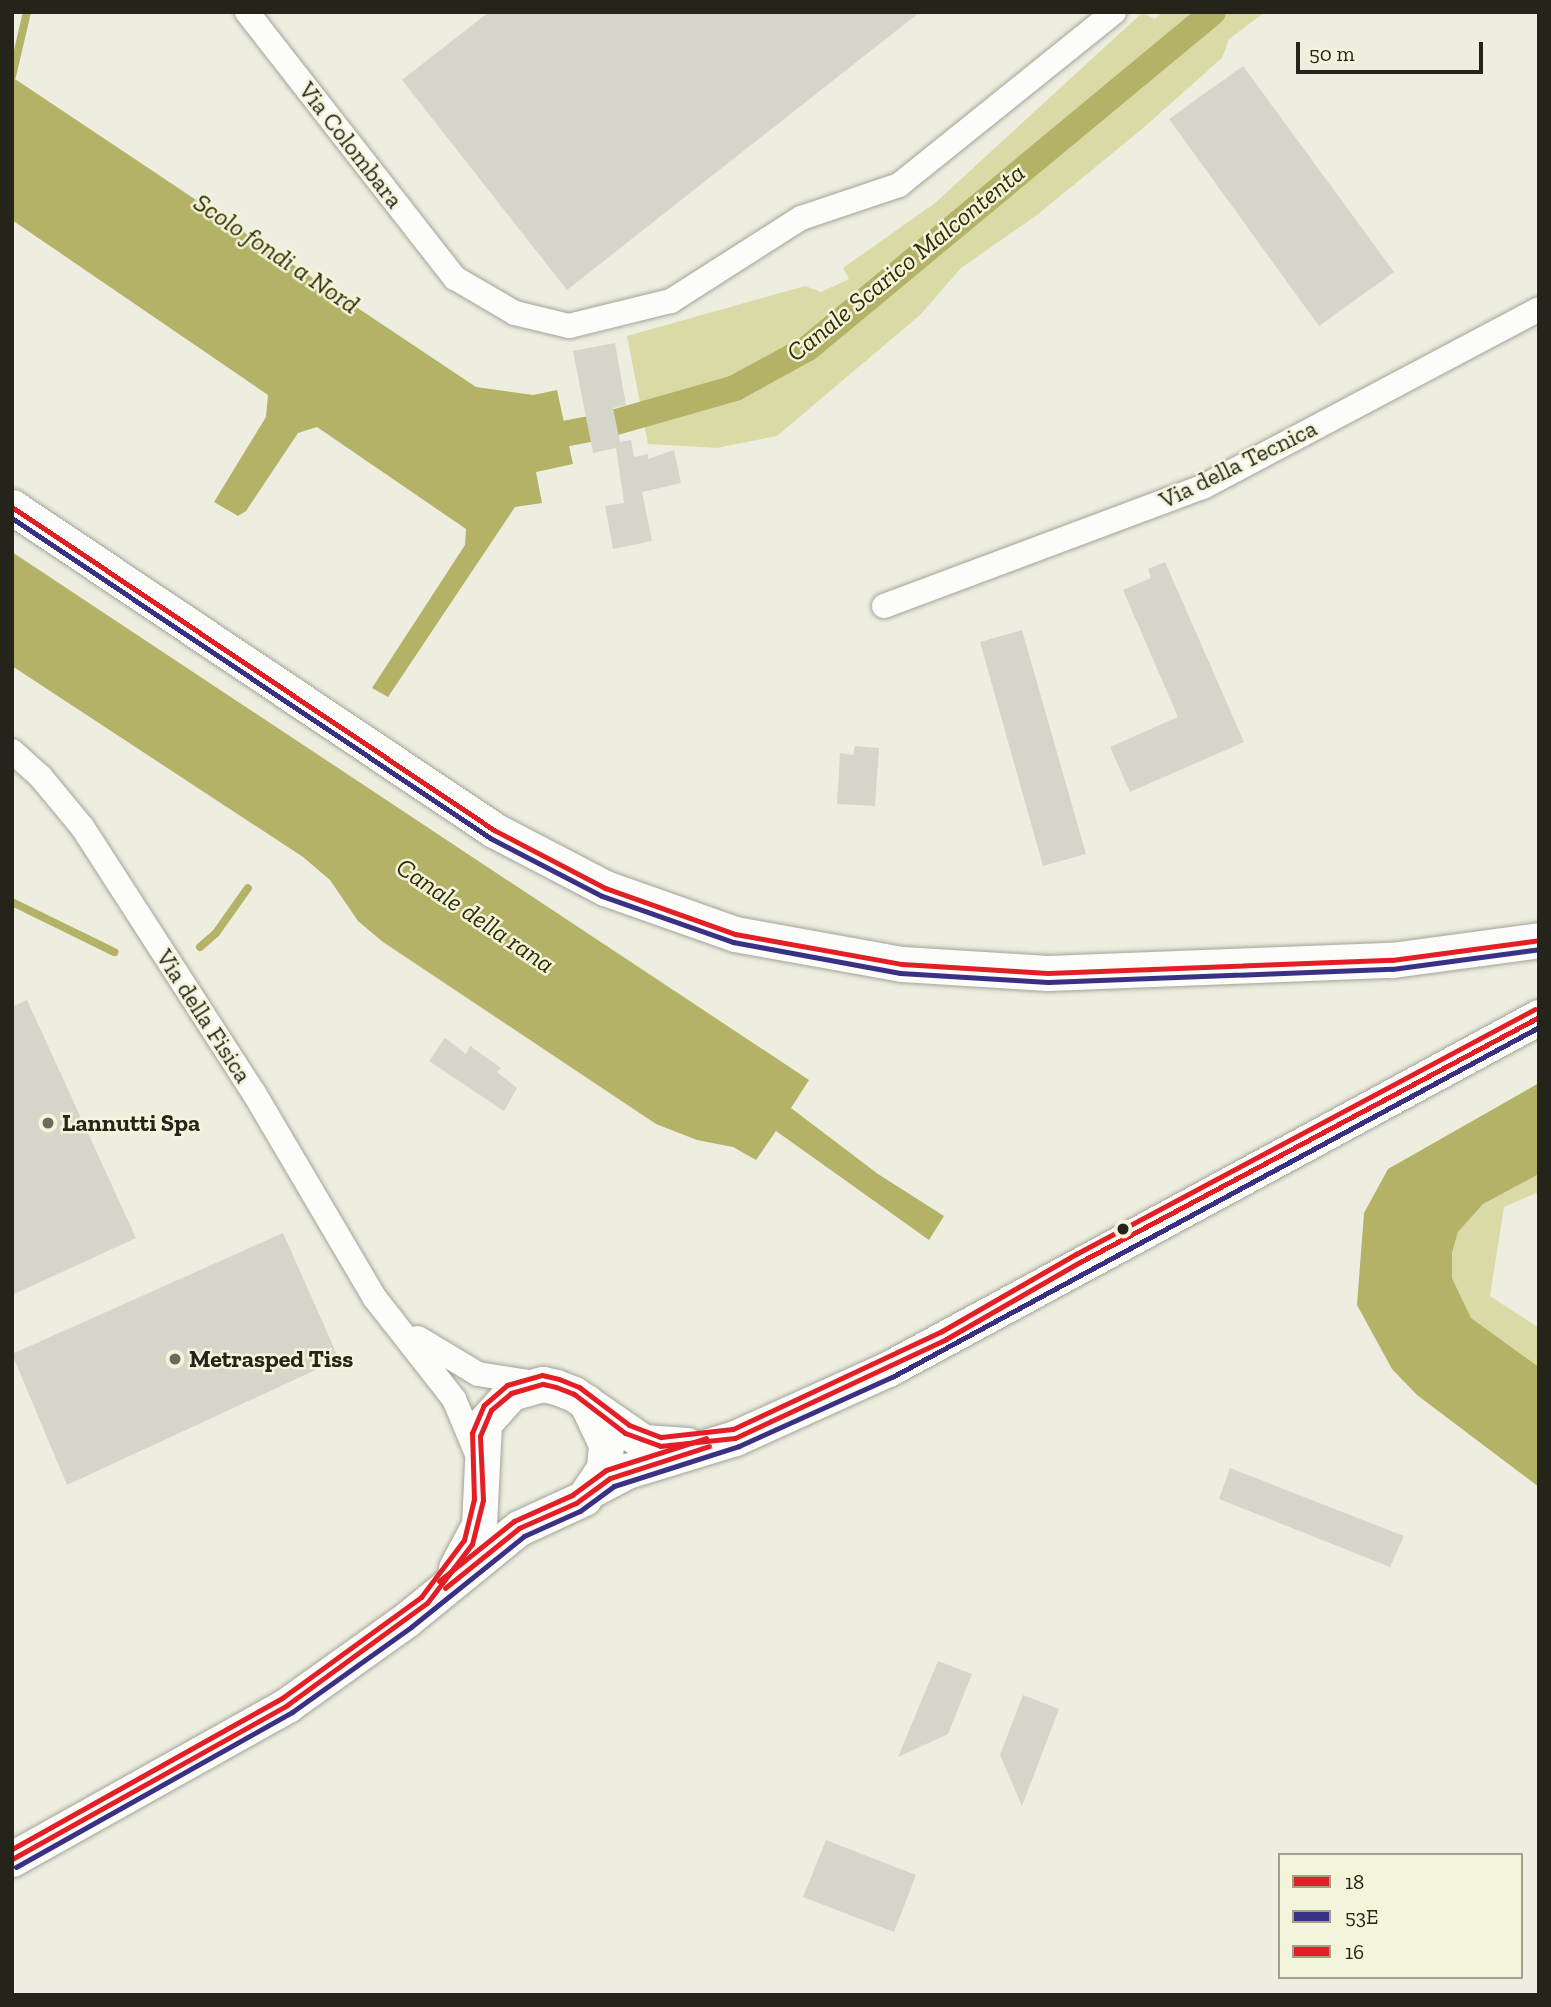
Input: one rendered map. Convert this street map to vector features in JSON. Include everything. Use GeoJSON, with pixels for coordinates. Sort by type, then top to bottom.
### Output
{"type":"FeatureCollection","features":[{"type":"Feature","properties":{"kind":"street","name":"Via Colombara"},"geometry":{"type":"LineString","coordinates":[[247,12],[454,278],[515,313],[569,326],[671,301],[801,218],[899,185],[1114,12]]}},
{"type":"Feature","properties":{"kind":"street","name":"Via della Tecnica"},"geometry":{"type":"LineString","coordinates":[[884,606],[1203,487],[1539,309]]}},
{"type":"Feature","properties":{"kind":"street"},"geometry":{"type":"LineString","coordinates":[[12,507],[494,830],[605,888],[735,934],[902,964],[1048,973],[1392,960],[1539,940]]}},
{"type":"Feature","properties":{"kind":"street","name":"Via della Fisica"},"geometry":{"type":"LineString","coordinates":[[12,751],[40,776],[83,828],[254,1093],[374,1297],[454,1399],[481,1469]]}},
{"type":"Feature","properties":{"kind":"street"},"geometry":{"type":"LineString","coordinates":[[12,1859],[287,1705],[427,1603],[510,1534],[627,1471],[735,1437],[934,1345],[1080,1262],[1539,1017]]}},
{"type":"Feature","properties":{"kind":"street","name":"Via della Fisica"},"geometry":{"type":"LineString","coordinates":[[374,1297],[418,1339],[457,1366],[498,1379],[543,1384]]}},
{"type":"Feature","properties":{"kind":"street"},"geometry":{"type":"LineString","coordinates":[[427,1603],[472,1544],[483,1500],[480,1436],[491,1410],[511,1393],[543,1384],[586,1402],[625,1433],[660,1446],[735,1437]]}},
{"type":"Feature","properties":{"kind":"street"},"geometry":{"type":"LineString","coordinates":[[586,1402],[606,1444],[604,1468],[591,1490]]}},
{"type":"Feature","properties":{"kind":"street"},"geometry":{"type":"LineString","coordinates":[[481,1469],[510,1504],[538,1513],[557,1511]]}},
{"type":"Feature","properties":{"kind":"green space"},"geometry":{"type":"Polygon","coordinates":[[[1143,12],[1154,19],[1164,12],[1265,12],[1229,39],[1222,58],[1142,129],[1037,215],[961,268],[920,315],[777,436],[717,448],[648,444],[627,336],[805,286],[821,292],[849,279],[843,268],[935,203],[1143,12]]]}},
{"type":"Feature","properties":{"kind":"green space"},"geometry":{"type":"Polygon","coordinates":[[[1539,1174],[1539,1192],[1504,1207],[1490,1296],[1539,1328],[1539,1367],[1471,1318],[1452,1278],[1452,1253],[1458,1232],[1483,1204],[1539,1174]]]}},
{"type":"Feature","properties":{"kind":"water","name":"Scolo fondi a Nord"},"geometry":{"type":"Polygon","coordinates":[[[12,77],[476,387],[533,395],[557,390],[573,464],[536,472],[542,503],[515,507],[388,697],[372,688],[465,545],[466,529],[317,427],[298,433],[246,511],[238,516],[214,502],[266,417],[268,395],[12,220],[12,77]]]}},
{"type":"Feature","properties":{"kind":"water","name":"Canale della rana"},"geometry":{"type":"Polygon","coordinates":[[[12,552],[809,1080],[791,1108],[878,1174],[944,1216],[929,1240],[776,1131],[756,1160],[733,1147],[697,1140],[656,1124],[383,942],[358,921],[330,880],[303,857],[12,666],[12,552]]]}},
{"type":"Feature","properties":{"kind":"water"},"geometry":{"type":"Polygon","coordinates":[[[1539,1083],[1539,1174],[1483,1204],[1458,1232],[1452,1253],[1452,1278],[1471,1318],[1539,1367],[1539,1487],[1417,1395],[1392,1369],[1357,1305],[1364,1213],[1388,1169],[1539,1083]]]}},
{"type":"Feature","properties":{"kind":"building"},"geometry":{"type":"Polygon","coordinates":[[[489,12],[920,12],[567,290],[402,80],[489,12]]]}},
{"type":"Feature","properties":{"kind":"building"},"geometry":{"type":"Polygon","coordinates":[[[1243,66],[1394,272],[1319,326],[1169,119],[1243,66]]]}},
{"type":"Feature","properties":{"kind":"building"},"geometry":{"type":"Polygon","coordinates":[[[615,343],[626,405],[613,408],[620,442],[631,440],[634,457],[648,454],[648,459],[674,450],[681,483],[642,492],[652,541],[613,549],[605,506],[624,503],[616,448],[593,453],[573,351],[615,343]]]}},
{"type":"Feature","properties":{"kind":"building"},"geometry":{"type":"Polygon","coordinates":[[[1165,562],[1244,742],[1130,792],[1110,747],[1178,717],[1123,590],[1151,578],[1148,569],[1165,562]]]}},
{"type":"Feature","properties":{"kind":"building"},"geometry":{"type":"Polygon","coordinates":[[[1022,630],[1086,854],[1043,866],[980,642],[1022,630]]]}},
{"type":"Feature","properties":{"kind":"building"},"geometry":{"type":"Polygon","coordinates":[[[855,746],[879,748],[875,806],[837,804],[840,753],[853,755],[855,746]]]}},
{"type":"Feature","properties":{"kind":"building","name":"Lannutti Spa"},"geometry":{"type":"Polygon","coordinates":[[[27,1000],[136,1238],[12,1295],[12,1007],[27,1000]]]}},
{"type":"Feature","properties":{"kind":"building"},"geometry":{"type":"Polygon","coordinates":[[[445,1038],[466,1054],[470,1046],[501,1068],[497,1072],[517,1088],[504,1111],[429,1061],[445,1038]]]}},
{"type":"Feature","properties":{"kind":"building","name":"Metrasped Tiss"},"geometry":{"type":"Polygon","coordinates":[[[283,1233],[339,1359],[67,1485],[12,1354],[283,1233]]]}},
{"type":"Feature","properties":{"kind":"building"},"geometry":{"type":"Polygon","coordinates":[[[1230,1468],[1404,1536],[1390,1567],[1219,1499],[1230,1468]]]}},
{"type":"Feature","properties":{"kind":"building"},"geometry":{"type":"Polygon","coordinates":[[[938,1661],[972,1674],[948,1734],[898,1757],[938,1661]]]}},
{"type":"Feature","properties":{"kind":"building"},"geometry":{"type":"Polygon","coordinates":[[[1023,1695],[1059,1709],[1022,1806],[1000,1755],[1023,1695]]]}},
{"type":"Feature","properties":{"kind":"building"},"geometry":{"type":"Polygon","coordinates":[[[826,1840],[916,1875],[894,1932],[803,1897],[826,1840]]]}},
{"type":"Feature","properties":{"kind":"waterway"},"geometry":{"type":"LineString","coordinates":[[12,76],[27,12]]}},
{"type":"Feature","properties":{"kind":"waterway","name":"Canale Scarico Malcontenta"},"geometry":{"type":"LineString","coordinates":[[532,440],[595,428],[735,388],[808,348],[1213,12]]}},
{"type":"Feature","properties":{"kind":"waterway"},"geometry":{"type":"LineString","coordinates":[[200,947],[216,933],[248,888]]}},
{"type":"Feature","properties":{"kind":"waterway"},"geometry":{"type":"LineString","coordinates":[[12,902],[114,952]]}},
{"type":"Feature","properties":{"kind":"transit line","name":"18"},"geometry":{"type":"LineString","coordinates":[[12,507],[494,830],[605,888],[735,934],[902,964],[1048,973],[1392,960],[1539,940]]}},
{"type":"Feature","properties":{"kind":"transit line","name":"53E"},"geometry":{"type":"LineString","coordinates":[[12,518],[490,838],[602,896],[733,942],[900,973],[1048,982],[1392,969],[1539,949]]}},
{"type":"Feature","properties":{"kind":"transit line","name":"16"},"geometry":{"type":"LineString","coordinates":[[12,1849],[282,1698],[421,1597],[464,1540],[474,1499],[472,1433],[484,1405],[507,1385],[542,1375],[559,1379],[579,1387],[629,1425],[661,1437],[733,1429],[942,1331],[1076,1254],[1535,1009]]}},
{"type":"Feature","properties":{"kind":"transit line","name":"18"},"geometry":{"type":"LineString","coordinates":[[12,1859],[287,1705],[427,1603],[472,1544],[483,1500],[480,1436],[491,1410],[511,1393],[543,1384],[556,1387],[574,1394],[625,1433],[660,1446],[735,1438],[946,1339],[1080,1262],[1539,1017]]}},
{"type":"Feature","properties":{"kind":"transit line","name":"53E"},"geometry":{"type":"LineString","coordinates":[[16,1867],[292,1712],[411,1627],[524,1536],[580,1511],[614,1486],[739,1446],[892,1377],[1539,1027]]}},
{"type":"Feature","properties":{"kind":"transit line","name":"16"},"geometry":{"type":"LineString","coordinates":[[439,1581],[514,1521],[572,1495],[606,1470],[706,1438]]}},
{"type":"Feature","properties":{"kind":"transit line","name":"18"},"geometry":{"type":"LineString","coordinates":[[445,1588],[519,1528],[576,1503],[610,1478],[709,1446]]}},
{"type":"Feature","properties":{"kind":"place","name":"Lannutti Spa"},"geometry":{"type":"Point","coordinates":[48,1123]}},
{"type":"Feature","properties":{"kind":"place","name":"Metrasped Tiss"},"geometry":{"type":"Point","coordinates":[175,1359]}}]}
